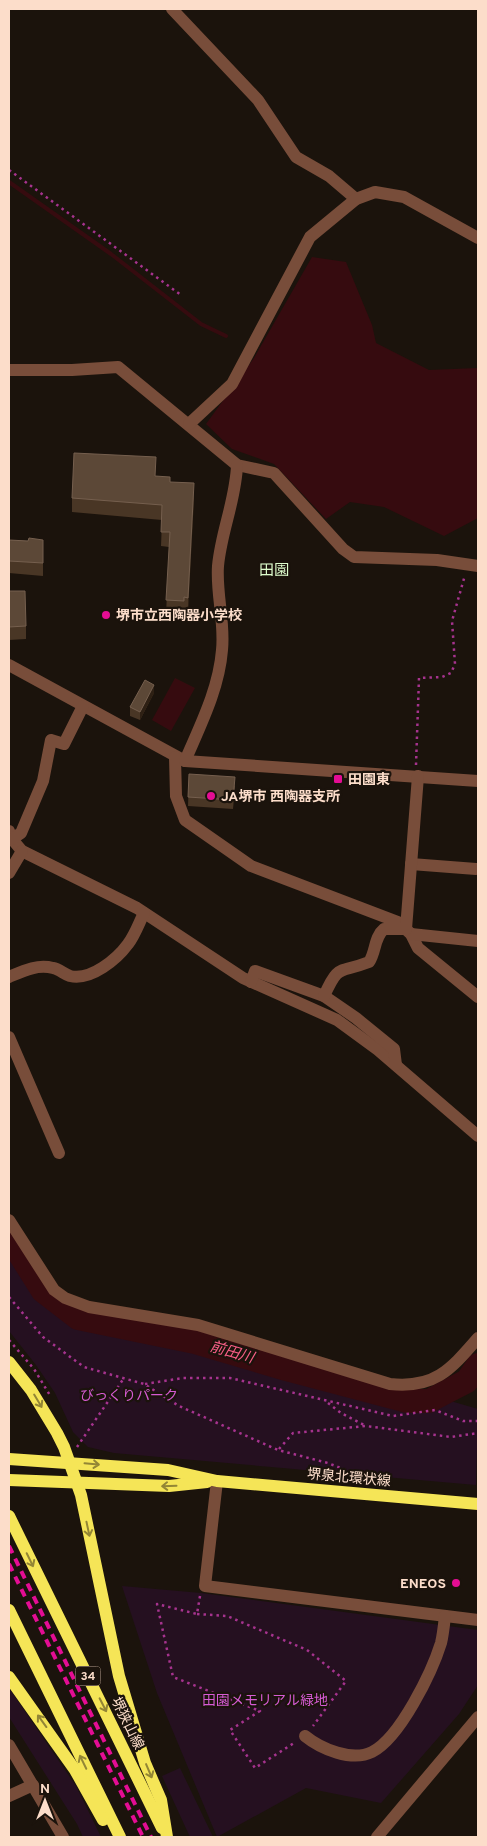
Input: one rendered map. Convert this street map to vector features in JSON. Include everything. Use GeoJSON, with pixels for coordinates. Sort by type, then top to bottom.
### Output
{"type":"FeatureCollection","features":[{"type":"Feature","properties":{"kind":"main road"},"geometry":{"type":"LineString","coordinates":[[9,1362],[31,1390],[60,1440],[76,1482],[119,1676],[145,1763],[161,1800],[166,1837]]}},
{"type":"Feature","properties":{"kind":"main road","name":"堺泉北環状線"},"geometry":{"type":"LineString","coordinates":[[9,1459],[168,1470],[217,1481],[478,1504]]}},
{"type":"Feature","properties":{"kind":"main road","name":"堺泉北環状線"},"geometry":{"type":"LineString","coordinates":[[12,1480],[169,1486],[217,1481]]}},
{"type":"Feature","properties":{"kind":"main road","name":"堺狭山線"},"geometry":{"type":"LineString","coordinates":[[9,1516],[166,1837]]}},
{"type":"Feature","properties":{"kind":"main road"},"geometry":{"type":"LineString","coordinates":[[9,1610],[120,1837]]}},
{"type":"Feature","properties":{"kind":"main road"},"geometry":{"type":"LineString","coordinates":[[9,1677],[75,1770],[113,1837]]}},
{"type":"Feature","properties":{"kind":"street"},"geometry":{"type":"LineString","coordinates":[[172,9],[258,100],[296,157],[329,176],[356,199]]}},
{"type":"Feature","properties":{"kind":"street"},"geometry":{"type":"LineString","coordinates":[[189,424],[232,384],[310,237],[356,199],[375,192],[404,197],[478,238]]}},
{"type":"Feature","properties":{"kind":"street"},"geometry":{"type":"LineString","coordinates":[[9,370],[72,370],[118,367],[237,465],[274,472],[343,549],[354,557],[437,560],[475,565]]}},
{"type":"Feature","properties":{"kind":"street"},"geometry":{"type":"LineString","coordinates":[[237,465],[236,482],[218,566],[223,648],[220,666],[211,700],[180,759],[176,796],[185,820],[251,866],[389,918],[409,932],[418,948],[478,997]]}},
{"type":"Feature","properties":{"kind":"street"},"geometry":{"type":"LineString","coordinates":[[9,665],[180,759],[478,781]]}},
{"type":"Feature","properties":{"kind":"street"},"geometry":{"type":"LineString","coordinates":[[83,706],[64,744],[51,740],[43,781],[21,833],[10,835],[22,851],[144,913],[251,982],[337,1020],[396,1065],[478,1136]]}},
{"type":"Feature","properties":{"kind":"street"},"geometry":{"type":"LineString","coordinates":[[409,932],[417,776]]}},
{"type":"Feature","properties":{"kind":"street"},"geometry":{"type":"LineString","coordinates":[[9,874],[22,851]]}},
{"type":"Feature","properties":{"kind":"street"},"geometry":{"type":"LineString","coordinates":[[411,864],[476,869]]}},
{"type":"Feature","properties":{"kind":"street"},"geometry":{"type":"LineString","coordinates":[[9,977],[27,969],[41,966],[54,968],[71,976],[83,976],[96,971],[117,956],[129,943],[144,913]]}},
{"type":"Feature","properties":{"kind":"street"},"geometry":{"type":"LineString","coordinates":[[324,996],[333,975],[343,969],[369,962],[373,956],[379,934],[384,929],[478,941]]}},
{"type":"Feature","properties":{"kind":"street"},"geometry":{"type":"LineString","coordinates":[[251,982],[255,971],[324,996],[356,1018],[394,1049],[396,1065]]}},
{"type":"Feature","properties":{"kind":"street"},"geometry":{"type":"LineString","coordinates":[[9,1037],[59,1153]]}},
{"type":"Feature","properties":{"kind":"street"},"geometry":{"type":"LineString","coordinates":[[9,1220],[54,1290],[65,1298],[89,1307],[198,1325],[390,1384],[409,1386],[430,1381],[446,1373],[478,1338]]}},
{"type":"Feature","properties":{"kind":"street"},"geometry":{"type":"LineString","coordinates":[[217,1481],[205,1586],[478,1620]]}},
{"type":"Feature","properties":{"kind":"street"},"geometry":{"type":"LineString","coordinates":[[305,1736],[315,1744],[351,1756],[372,1752],[387,1740],[409,1711],[426,1677],[441,1642],[445,1616]]}},
{"type":"Feature","properties":{"kind":"street"},"geometry":{"type":"LineString","coordinates":[[382,1835],[478,1717]]}},
{"type":"Feature","properties":{"kind":"street"},"geometry":{"type":"LineString","coordinates":[[9,1746],[63,1837]]}},
{"type":"Feature","properties":{"kind":"street"},"geometry":{"type":"LineString","coordinates":[[9,1796],[33,1785]]}},
{"type":"Feature","properties":{"kind":"path"},"geometry":{"type":"LineString","coordinates":[[9,170],[181,295]]}},
{"type":"Feature","properties":{"kind":"path"},"geometry":{"type":"LineString","coordinates":[[417,776],[419,678],[442,676],[451,673],[455,664],[452,621],[454,607],[462,580],[475,565]]}},
{"type":"Feature","properties":{"kind":"path"},"geometry":{"type":"LineString","coordinates":[[9,1297],[43,1337],[84,1366],[144,1384],[179,1406],[278,1450],[335,1465],[348,1471],[348,1478]]}},
{"type":"Feature","properties":{"kind":"path"},"geometry":{"type":"LineString","coordinates":[[77,1447],[124,1378]]}},
{"type":"Feature","properties":{"kind":"path"},"geometry":{"type":"LineString","coordinates":[[144,1384],[183,1378],[230,1378],[393,1416],[435,1410],[463,1421],[478,1421]]}},
{"type":"Feature","properties":{"kind":"path"},"geometry":{"type":"LineString","coordinates":[[327,1402],[341,1413],[366,1426]]}},
{"type":"Feature","properties":{"kind":"path"},"geometry":{"type":"LineString","coordinates":[[278,1450],[293,1433],[366,1426],[451,1438],[478,1434]]}},
{"type":"Feature","properties":{"kind":"path"},"geometry":{"type":"LineString","coordinates":[[197,1614],[201,1593],[205,1586]]}},
{"type":"Feature","properties":{"kind":"path"},"geometry":{"type":"LineString","coordinates":[[157,1604],[197,1614],[227,1616],[307,1650],[346,1681],[305,1736],[255,1768],[230,1730],[260,1711],[173,1678],[157,1604]]}},
{"type":"Feature","properties":{"kind":"green space","name":"びっくりパーク"},"geometry":{"type":"Polygon","coordinates":[[[9,1256],[41,1302],[82,1326],[186,1346],[399,1405],[424,1406],[447,1400],[478,1409],[476,1485],[114,1453],[88,1447],[73,1432],[55,1393],[9,1331],[9,1256]]]}},
{"type":"Feature","properties":{"kind":"green space","name":"田園メモリアル緑地"},"geometry":{"type":"Polygon","coordinates":[[[122,1586],[201,1593],[478,1630],[478,1685],[459,1714],[381,1803],[306,1788],[217,1837],[157,1693],[122,1586]]]}},
{"type":"Feature","properties":{"kind":"green space"},"geometry":{"type":"Polygon","coordinates":[[[9,1688],[76,1786],[101,1837],[83,1837],[77,1824],[9,1717],[9,1688]]]}},
{"type":"Feature","properties":{"kind":"green space"},"geometry":{"type":"Polygon","coordinates":[[[180,1768],[213,1837],[190,1837],[162,1776],[180,1768]]]}},
{"type":"Feature","properties":{"kind":"shaded area"},"geometry":{"type":"Polygon","coordinates":[[[312,257],[346,262],[372,325],[376,343],[429,370],[478,368],[478,518],[444,536],[384,507],[350,502],[326,519],[274,464],[232,449],[206,424],[254,358],[312,257]]]}},
{"type":"Feature","properties":{"kind":"shaded area"},"geometry":{"type":"Polygon","coordinates":[[[175,678],[195,688],[171,731],[152,720],[175,678]]]}},
{"type":"Feature","properties":{"kind":"building"},"geometry":{"type":"Polygon","coordinates":[[[74,453],[156,457],[155,476],[170,477],[170,482],[194,483],[188,598],[184,597],[184,601],[166,600],[170,532],[161,532],[162,505],[72,498],[74,453]]]}},
{"type":"Feature","properties":{"kind":"building"},"geometry":{"type":"Polygon","coordinates":[[[29,538],[43,540],[43,563],[9,561],[9,540],[28,541],[29,538]]]}},
{"type":"Feature","properties":{"kind":"building"},"geometry":{"type":"Polygon","coordinates":[[[9,591],[25,591],[26,626],[9,627],[9,591]]]}},
{"type":"Feature","properties":{"kind":"building"},"geometry":{"type":"Polygon","coordinates":[[[145,680],[154,685],[140,712],[130,707],[145,680]]]}},
{"type":"Feature","properties":{"kind":"building","name":"JA堺市 西陶器支所"},"geometry":{"type":"Polygon","coordinates":[[[189,774],[235,777],[233,800],[188,797],[189,774]]]}},
{"type":"Feature","properties":{"kind":"waterway"},"geometry":{"type":"LineString","coordinates":[[9,182],[111,254],[201,324],[226,336]]}},
{"type":"Feature","properties":{"kind":"waterway","name":"前田川"},"geometry":{"type":"LineString","coordinates":[[9,1237],[43,1291],[78,1318],[195,1342],[286,1369],[407,1401],[429,1401],[467,1381],[478,1365]]}},
{"type":"Feature","properties":{"kind":"railway"},"geometry":{"type":"LineString","coordinates":[[9,1546],[151,1837]]}},
{"type":"Feature","properties":{"kind":"railway"},"geometry":{"type":"LineString","coordinates":[[9,1564],[143,1837]]}},
{"type":"Feature","properties":{"kind":"place","name":"堺市立西陶器小学校"},"geometry":{"type":"Point","coordinates":[106,615]}},
{"type":"Feature","properties":{"kind":"place","name":"田園東"},"geometry":{"type":"Point","coordinates":[338,779]}},
{"type":"Feature","properties":{"kind":"place","name":"JA堺市 西陶器支所"},"geometry":{"type":"Point","coordinates":[211,796]}},
{"type":"Feature","properties":{"kind":"place","name":"ENEOS"},"geometry":{"type":"Point","coordinates":[456,1583]}},
{"type":"Feature","properties":{"kind":"district","name":"田園"},"geometry":{"type":"Point","coordinates":[274,570]}}]}
